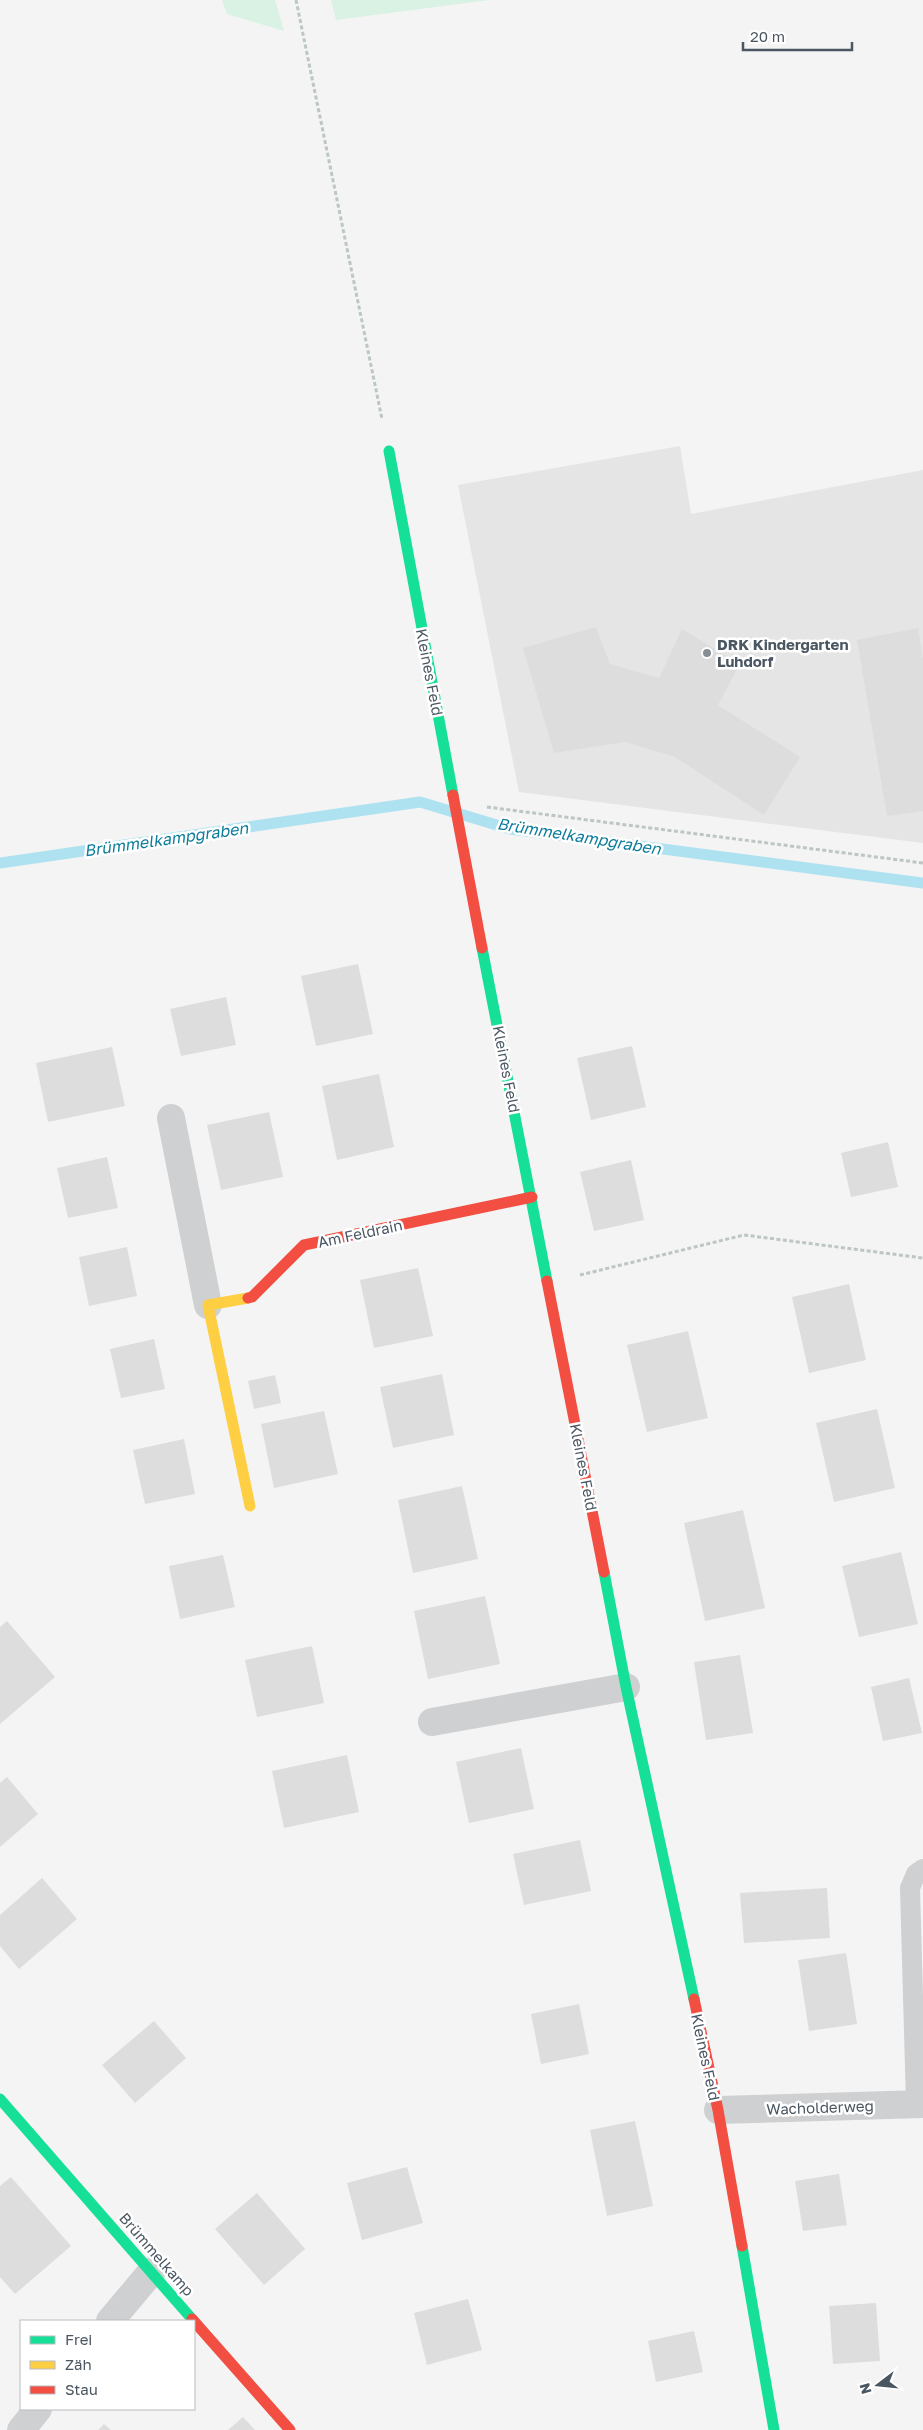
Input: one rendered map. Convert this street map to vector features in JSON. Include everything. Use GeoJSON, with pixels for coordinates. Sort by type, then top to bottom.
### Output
{"type":"FeatureCollection","features":[{"type":"Feature","properties":{"kind":"street","name":"Kleines Feld"},"geometry":{"type":"LineString","coordinates":[[389,452],[454,802],[626,1687],[718,2110],[774,2430]]}},
{"type":"Feature","properties":{"kind":"street"},"geometry":{"type":"LineString","coordinates":[[171,1118],[250,1506]]}},
{"type":"Feature","properties":{"kind":"street","name":"Am Feldrain"},"geometry":{"type":"LineString","coordinates":[[208,1305],[252,1297],[304,1245],[532,1197]]}},
{"type":"Feature","properties":{"kind":"street"},"geometry":{"type":"LineString","coordinates":[[432,1722],[626,1687]]}},
{"type":"Feature","properties":{"kind":"street","name":"Brümmelkamp"},"geometry":{"type":"LineString","coordinates":[[0,2099],[195,2320]]}},
{"type":"Feature","properties":{"kind":"street","name":"Wacholderweg"},"geometry":{"type":"LineString","coordinates":[[718,2110],[920,2104]]}},
{"type":"Feature","properties":{"kind":"street"},"geometry":{"type":"LineString","coordinates":[[111,2320],[152,2271]]}},
{"type":"Feature","properties":{"kind":"street","name":"Brümmelkamp"},"geometry":{"type":"LineString","coordinates":[[195,2321],[290,2430]]}},
{"type":"Feature","properties":{"kind":"street"},"geometry":{"type":"LineString","coordinates":[[21,2430],[37,2410]]}},
{"type":"Feature","properties":{"kind":"lane"},"geometry":{"type":"LineString","coordinates":[[920,2104],[910,1888],[916,1874],[923,1869]]}},
{"type":"Feature","properties":{"kind":"path"},"geometry":{"type":"LineString","coordinates":[[296,0],[389,452]]}},
{"type":"Feature","properties":{"kind":"path"},"geometry":{"type":"LineString","coordinates":[[454,802],[923,863]]}},
{"type":"Feature","properties":{"kind":"path"},"geometry":{"type":"LineString","coordinates":[[548,1282],[744,1235],[923,1258]]}},
{"type":"Feature","properties":{"kind":"shaded area","name":"DRK Kindergarten Luhdorf"},"geometry":{"type":"Polygon","coordinates":[[[680,446],[691,514],[923,470],[923,843],[519,792],[458,485],[680,446]]]}},
{"type":"Feature","properties":{"kind":"green space"},"geometry":{"type":"Polygon","coordinates":[[[222,0],[275,0],[284,31],[227,14],[222,0]]]}},
{"type":"Feature","properties":{"kind":"green space"},"geometry":{"type":"Polygon","coordinates":[[[331,0],[489,0],[336,20],[331,0]]]}},
{"type":"Feature","properties":{"kind":"building"},"geometry":{"type":"Polygon","coordinates":[[[596,627],[610,664],[659,678],[682,629],[740,664],[718,705],[800,757],[764,815],[675,757],[625,742],[554,753],[523,648],[596,627]]]}},
{"type":"Feature","properties":{"kind":"building"},"geometry":{"type":"Polygon","coordinates":[[[918,628],[923,659],[923,811],[887,816],[857,640],[918,628]]]}},
{"type":"Feature","properties":{"kind":"building"},"geometry":{"type":"Polygon","coordinates":[[[358,964],[373,1034],[316,1046],[301,976],[358,964]]]}},
{"type":"Feature","properties":{"kind":"building"},"geometry":{"type":"Polygon","coordinates":[[[226,997],[236,1045],[181,1056],[170,1009],[226,997]]]}},
{"type":"Feature","properties":{"kind":"building"},"geometry":{"type":"Polygon","coordinates":[[[632,1046],[646,1107],[591,1120],[577,1058],[632,1046]]]}},
{"type":"Feature","properties":{"kind":"building"},"geometry":{"type":"Polygon","coordinates":[[[112,1047],[125,1106],[48,1122],[36,1063],[112,1047]]]}},
{"type":"Feature","properties":{"kind":"building"},"geometry":{"type":"Polygon","coordinates":[[[379,1074],[394,1147],[337,1160],[322,1086],[379,1074]]]}},
{"type":"Feature","properties":{"kind":"building"},"geometry":{"type":"Polygon","coordinates":[[[269,1112],[283,1177],[221,1190],[207,1125],[269,1112]]]}},
{"type":"Feature","properties":{"kind":"building"},"geometry":{"type":"Polygon","coordinates":[[[888,1142],[898,1187],[851,1197],[841,1153],[888,1142]]]}},
{"type":"Feature","properties":{"kind":"building"},"geometry":{"type":"Polygon","coordinates":[[[107,1157],[118,1208],[68,1218],[57,1168],[107,1157]]]}},
{"type":"Feature","properties":{"kind":"building"},"geometry":{"type":"Polygon","coordinates":[[[631,1160],[644,1220],[594,1231],[580,1172],[631,1160]]]}},
{"type":"Feature","properties":{"kind":"building"},"geometry":{"type":"Polygon","coordinates":[[[127,1247],[137,1296],[89,1306],[79,1257],[127,1247]]]}},
{"type":"Feature","properties":{"kind":"building"},"geometry":{"type":"Polygon","coordinates":[[[418,1268],[433,1336],[374,1348],[360,1280],[418,1268]]]}},
{"type":"Feature","properties":{"kind":"building"},"geometry":{"type":"Polygon","coordinates":[[[849,1284],[866,1360],[809,1373],[792,1297],[849,1284]]]}},
{"type":"Feature","properties":{"kind":"building"},"geometry":{"type":"Polygon","coordinates":[[[688,1331],[708,1418],[647,1432],[627,1345],[688,1331]]]}},
{"type":"Feature","properties":{"kind":"building"},"geometry":{"type":"Polygon","coordinates":[[[154,1339],[165,1389],[121,1398],[110,1349],[154,1339]]]}},
{"type":"Feature","properties":{"kind":"building"},"geometry":{"type":"Polygon","coordinates":[[[442,1374],[454,1435],[393,1448],[380,1387],[442,1374]]]}},
{"type":"Feature","properties":{"kind":"building"},"geometry":{"type":"Polygon","coordinates":[[[275,1375],[281,1403],[254,1409],[248,1381],[275,1375]]]}},
{"type":"Feature","properties":{"kind":"building"},"geometry":{"type":"Polygon","coordinates":[[[877,1409],[895,1488],[834,1502],[816,1423],[877,1409]]]}},
{"type":"Feature","properties":{"kind":"building"},"geometry":{"type":"Polygon","coordinates":[[[324,1411],[338,1474],[274,1488],[261,1424],[324,1411]]]}},
{"type":"Feature","properties":{"kind":"building"},"geometry":{"type":"Polygon","coordinates":[[[184,1439],[195,1494],[145,1504],[133,1450],[184,1439]]]}},
{"type":"Feature","properties":{"kind":"building"},"geometry":{"type":"Polygon","coordinates":[[[462,1486],[478,1559],[413,1573],[398,1500],[462,1486]]]}},
{"type":"Feature","properties":{"kind":"building"},"geometry":{"type":"Polygon","coordinates":[[[743,1510],[765,1608],[705,1621],[684,1523],[743,1510]]]}},
{"type":"Feature","properties":{"kind":"building"},"geometry":{"type":"Polygon","coordinates":[[[901,1552],[918,1624],[859,1637],[842,1566],[901,1552]]]}},
{"type":"Feature","properties":{"kind":"building"},"geometry":{"type":"Polygon","coordinates":[[[223,1555],[235,1607],[180,1619],[169,1566],[223,1555]]]}},
{"type":"Feature","properties":{"kind":"building"},"geometry":{"type":"Polygon","coordinates":[[[485,1596],[500,1664],[428,1679],[414,1611],[485,1596]]]}},
{"type":"Feature","properties":{"kind":"building"},"geometry":{"type":"Polygon","coordinates":[[[7,1621],[55,1677],[0,1724],[0,1627],[7,1621]]]}},
{"type":"Feature","properties":{"kind":"building"},"geometry":{"type":"Polygon","coordinates":[[[312,1646],[324,1703],[257,1717],[245,1660],[312,1646]]]}},
{"type":"Feature","properties":{"kind":"building"},"geometry":{"type":"Polygon","coordinates":[[[740,1655],[753,1733],[706,1740],[694,1662],[740,1655]]]}},
{"type":"Feature","properties":{"kind":"building"},"geometry":{"type":"Polygon","coordinates":[[[909,1678],[922,1733],[883,1741],[871,1687],[909,1678]]]}},
{"type":"Feature","properties":{"kind":"building"},"geometry":{"type":"Polygon","coordinates":[[[521,1748],[534,1809],[469,1823],[456,1762],[521,1748]]]}},
{"type":"Feature","properties":{"kind":"building"},"geometry":{"type":"Polygon","coordinates":[[[347,1755],[359,1812],[284,1828],[272,1771],[347,1755]]]}},
{"type":"Feature","properties":{"kind":"building"},"geometry":{"type":"Polygon","coordinates":[[[7,1777],[38,1814],[0,1847],[0,1783],[7,1777]]]}},
{"type":"Feature","properties":{"kind":"building"},"geometry":{"type":"Polygon","coordinates":[[[580,1840],[591,1891],[524,1905],[513,1854],[580,1840]]]}},
{"type":"Feature","properties":{"kind":"building"},"geometry":{"type":"Polygon","coordinates":[[[42,1878],[77,1919],[19,1969],[0,1946],[0,1915],[42,1878]]]}},
{"type":"Feature","properties":{"kind":"building"},"geometry":{"type":"Polygon","coordinates":[[[827,1888],[830,1938],[744,1943],[740,1893],[827,1888]]]}},
{"type":"Feature","properties":{"kind":"building"},"geometry":{"type":"Polygon","coordinates":[[[846,1953],[857,2024],[809,2031],[798,1960],[846,1953]]]}},
{"type":"Feature","properties":{"kind":"building"},"geometry":{"type":"Polygon","coordinates":[[[579,2004],[589,2054],[541,2064],[531,2014],[579,2004]]]}},
{"type":"Feature","properties":{"kind":"building"},"geometry":{"type":"Polygon","coordinates":[[[154,2021],[186,2058],[135,2103],[102,2065],[154,2021]]]}},
{"type":"Feature","properties":{"kind":"building"},"geometry":{"type":"Polygon","coordinates":[[[635,2121],[653,2206],[607,2216],[590,2130],[635,2121]]]}},
{"type":"Feature","properties":{"kind":"building"},"geometry":{"type":"Polygon","coordinates":[[[407,2167],[423,2223],[362,2240],[347,2183],[407,2167]]]}},
{"type":"Feature","properties":{"kind":"building"},"geometry":{"type":"Polygon","coordinates":[[[839,2174],[847,2225],[803,2231],[795,2181],[839,2174]]]}},
{"type":"Feature","properties":{"kind":"building"},"geometry":{"type":"Polygon","coordinates":[[[11,2177],[71,2246],[15,2294],[0,2277],[0,2186],[11,2177]]]}},
{"type":"Feature","properties":{"kind":"building"},"geometry":{"type":"Polygon","coordinates":[[[257,2193],[305,2249],[264,2285],[215,2229],[257,2193]]]}},
{"type":"Feature","properties":{"kind":"building"},"geometry":{"type":"Polygon","coordinates":[[[468,2299],[482,2350],[427,2365],[414,2313],[468,2299]]]}},
{"type":"Feature","properties":{"kind":"building"},"geometry":{"type":"Polygon","coordinates":[[[876,2303],[880,2361],[833,2364],[829,2306],[876,2303]]]}},
{"type":"Feature","properties":{"kind":"building"},"geometry":{"type":"Polygon","coordinates":[[[694,2331],[703,2372],[656,2382],[648,2341],[694,2331]]]}},
{"type":"Feature","properties":{"kind":"building"},"geometry":{"type":"Polygon","coordinates":[[[243,2417],[255,2430],[228,2430],[243,2417]]]}},
{"type":"Feature","properties":{"kind":"building"},"geometry":{"type":"Polygon","coordinates":[[[104,2424],[111,2430],[98,2430],[104,2424]]]}},
{"type":"Feature","properties":{"kind":"waterway","name":"Brümmelkampgraben"},"geometry":{"type":"LineString","coordinates":[[0,863],[420,802],[510,829],[923,883]]}},
{"type":"Feature","properties":{"kind":"traffic: fast"},"geometry":{"type":"LineString","coordinates":[[389,451],[453,795]]}},
{"type":"Feature","properties":{"kind":"traffic: fast"},"geometry":{"type":"LineString","coordinates":[[482,948],[547,1281]]}},
{"type":"Feature","properties":{"kind":"traffic: fast"},"geometry":{"type":"LineString","coordinates":[[604,1572],[626,1687],[694,1999]]}},
{"type":"Feature","properties":{"kind":"traffic: fast"},"geometry":{"type":"LineString","coordinates":[[0,2099],[192,2319]]}},
{"type":"Feature","properties":{"kind":"traffic: fast"},"geometry":{"type":"LineString","coordinates":[[742,2246],[774,2430]]}},
{"type":"Feature","properties":{"kind":"traffic: slow"},"geometry":{"type":"LineString","coordinates":[[248,1298],[208,1305],[250,1506]]}},
{"type":"Feature","properties":{"kind":"traffic: jam"},"geometry":{"type":"LineString","coordinates":[[453,795],[482,948]]}},
{"type":"Feature","properties":{"kind":"traffic: jam"},"geometry":{"type":"LineString","coordinates":[[248,1298],[252,1297],[304,1245],[532,1197]]}},
{"type":"Feature","properties":{"kind":"traffic: jam"},"geometry":{"type":"LineString","coordinates":[[547,1281],[604,1572]]}},
{"type":"Feature","properties":{"kind":"traffic: jam"},"geometry":{"type":"LineString","coordinates":[[694,1999],[718,2110],[742,2246]]}},
{"type":"Feature","properties":{"kind":"traffic: jam"},"geometry":{"type":"LineString","coordinates":[[195,2322],[290,2430]]}},
{"type":"Feature","properties":{"kind":"place","name":"DRK Kindergarten Luhdorf"},"geometry":{"type":"Point","coordinates":[707,653]}}]}
